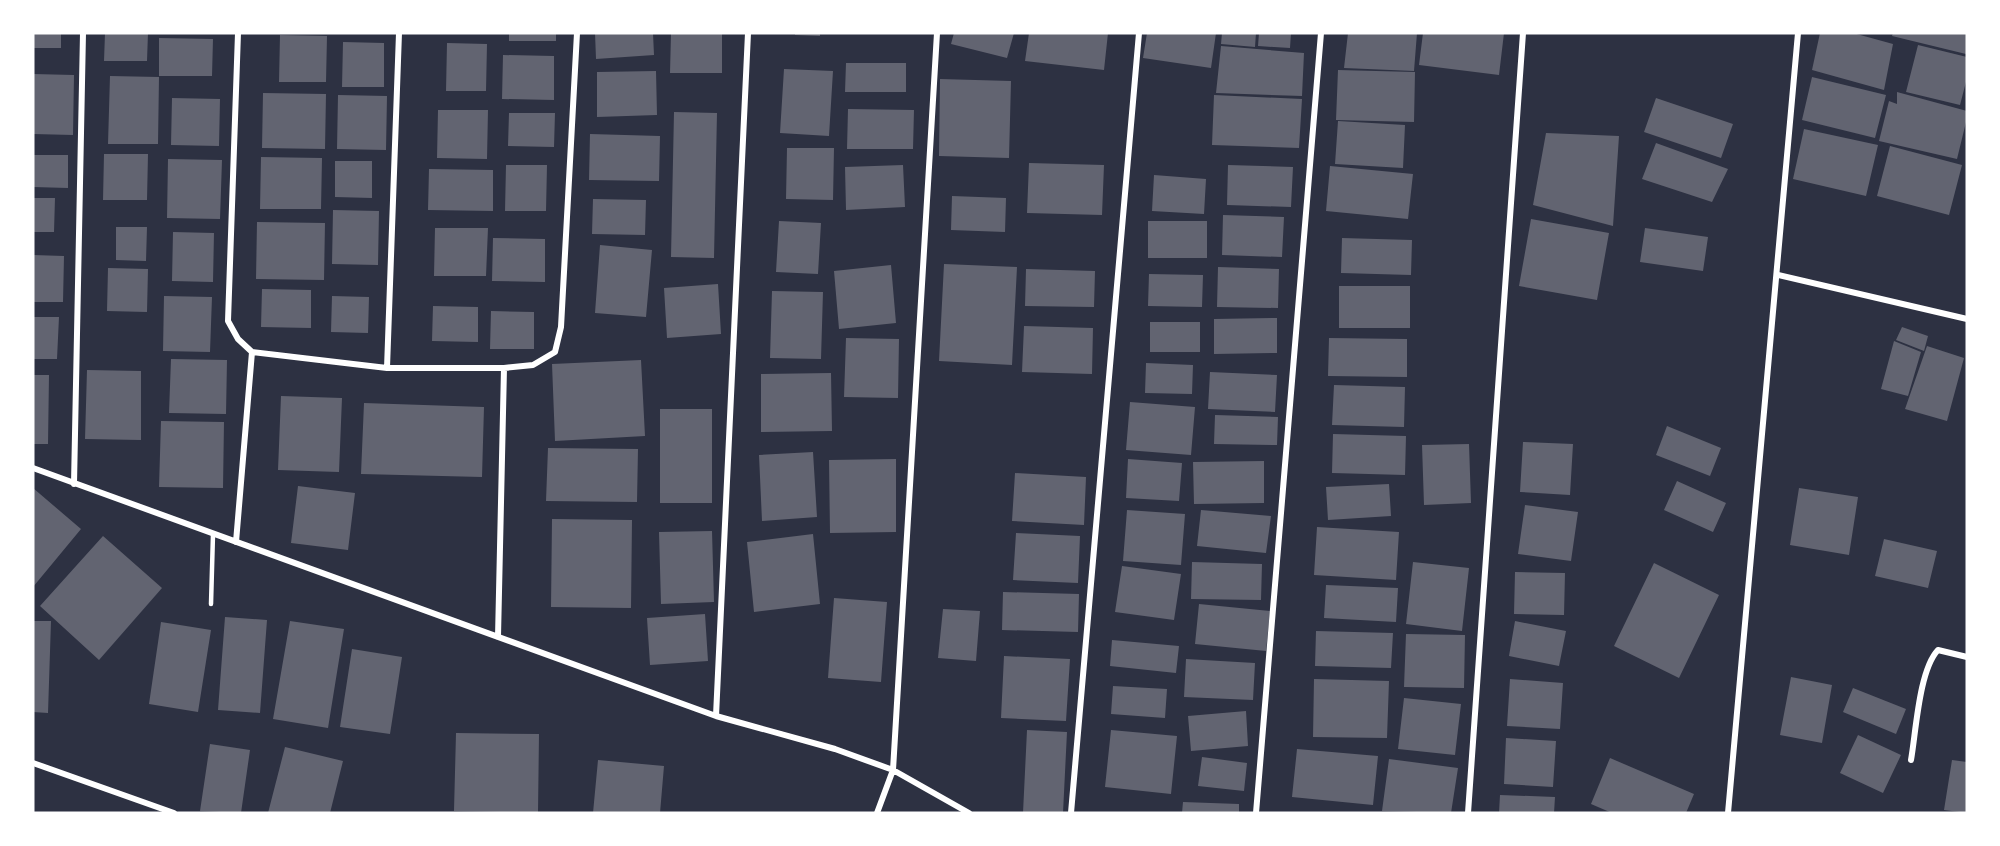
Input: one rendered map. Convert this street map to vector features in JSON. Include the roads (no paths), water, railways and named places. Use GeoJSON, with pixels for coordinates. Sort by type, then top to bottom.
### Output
{"type":"FeatureCollection","features":[{"type":"Feature","properties":{"kind":"street"},"geometry":{"type":"LineString","coordinates":[[75,484],[83,33]]}},
{"type":"Feature","properties":{"kind":"street"},"geometry":{"type":"LineString","coordinates":[[238,33],[228,321],[238,339],[252,352],[387,368],[504,368],[533,365],[555,352],[562,315],[577,33]]}},
{"type":"Feature","properties":{"kind":"street"},"geometry":{"type":"LineString","coordinates":[[387,368],[399,33]]}},
{"type":"Feature","properties":{"kind":"street"},"geometry":{"type":"LineString","coordinates":[[716,716],[748,33]]}},
{"type":"Feature","properties":{"kind":"street"},"geometry":{"type":"LineString","coordinates":[[877,813],[893,770],[937,33]]}},
{"type":"Feature","properties":{"kind":"street"},"geometry":{"type":"LineString","coordinates":[[1071,813],[1139,33]]}},
{"type":"Feature","properties":{"kind":"street"},"geometry":{"type":"LineString","coordinates":[[1256,813],[1321,33]]}},
{"type":"Feature","properties":{"kind":"street"},"geometry":{"type":"LineString","coordinates":[[1468,813],[1522,33]]}},
{"type":"Feature","properties":{"kind":"street"},"geometry":{"type":"LineString","coordinates":[[1728,813],[1798,33]]}},
{"type":"Feature","properties":{"kind":"street"},"geometry":{"type":"LineString","coordinates":[[1778,275],[1967,319]]}},
{"type":"Feature","properties":{"kind":"street"},"geometry":{"type":"LineString","coordinates":[[236,542],[252,352]]}},
{"type":"Feature","properties":{"kind":"street"},"geometry":{"type":"LineString","coordinates":[[498,637],[504,368]]}},
{"type":"Feature","properties":{"kind":"street"},"geometry":{"type":"LineString","coordinates":[[33,468],[716,716],[835,748],[893,770],[969,813]]}},
{"type":"Feature","properties":{"kind":"street"},"geometry":{"type":"LineString","coordinates":[[1911,760],[1925,673],[1930,658],[1938,650],[1967,657]]}},
{"type":"Feature","properties":{"kind":"street"},"geometry":{"type":"LineString","coordinates":[[33,763],[174,813]]}},
{"type":"Feature","properties":{"kind":"lane"},"geometry":{"type":"LineString","coordinates":[[211,604],[213,534]]}}]}
